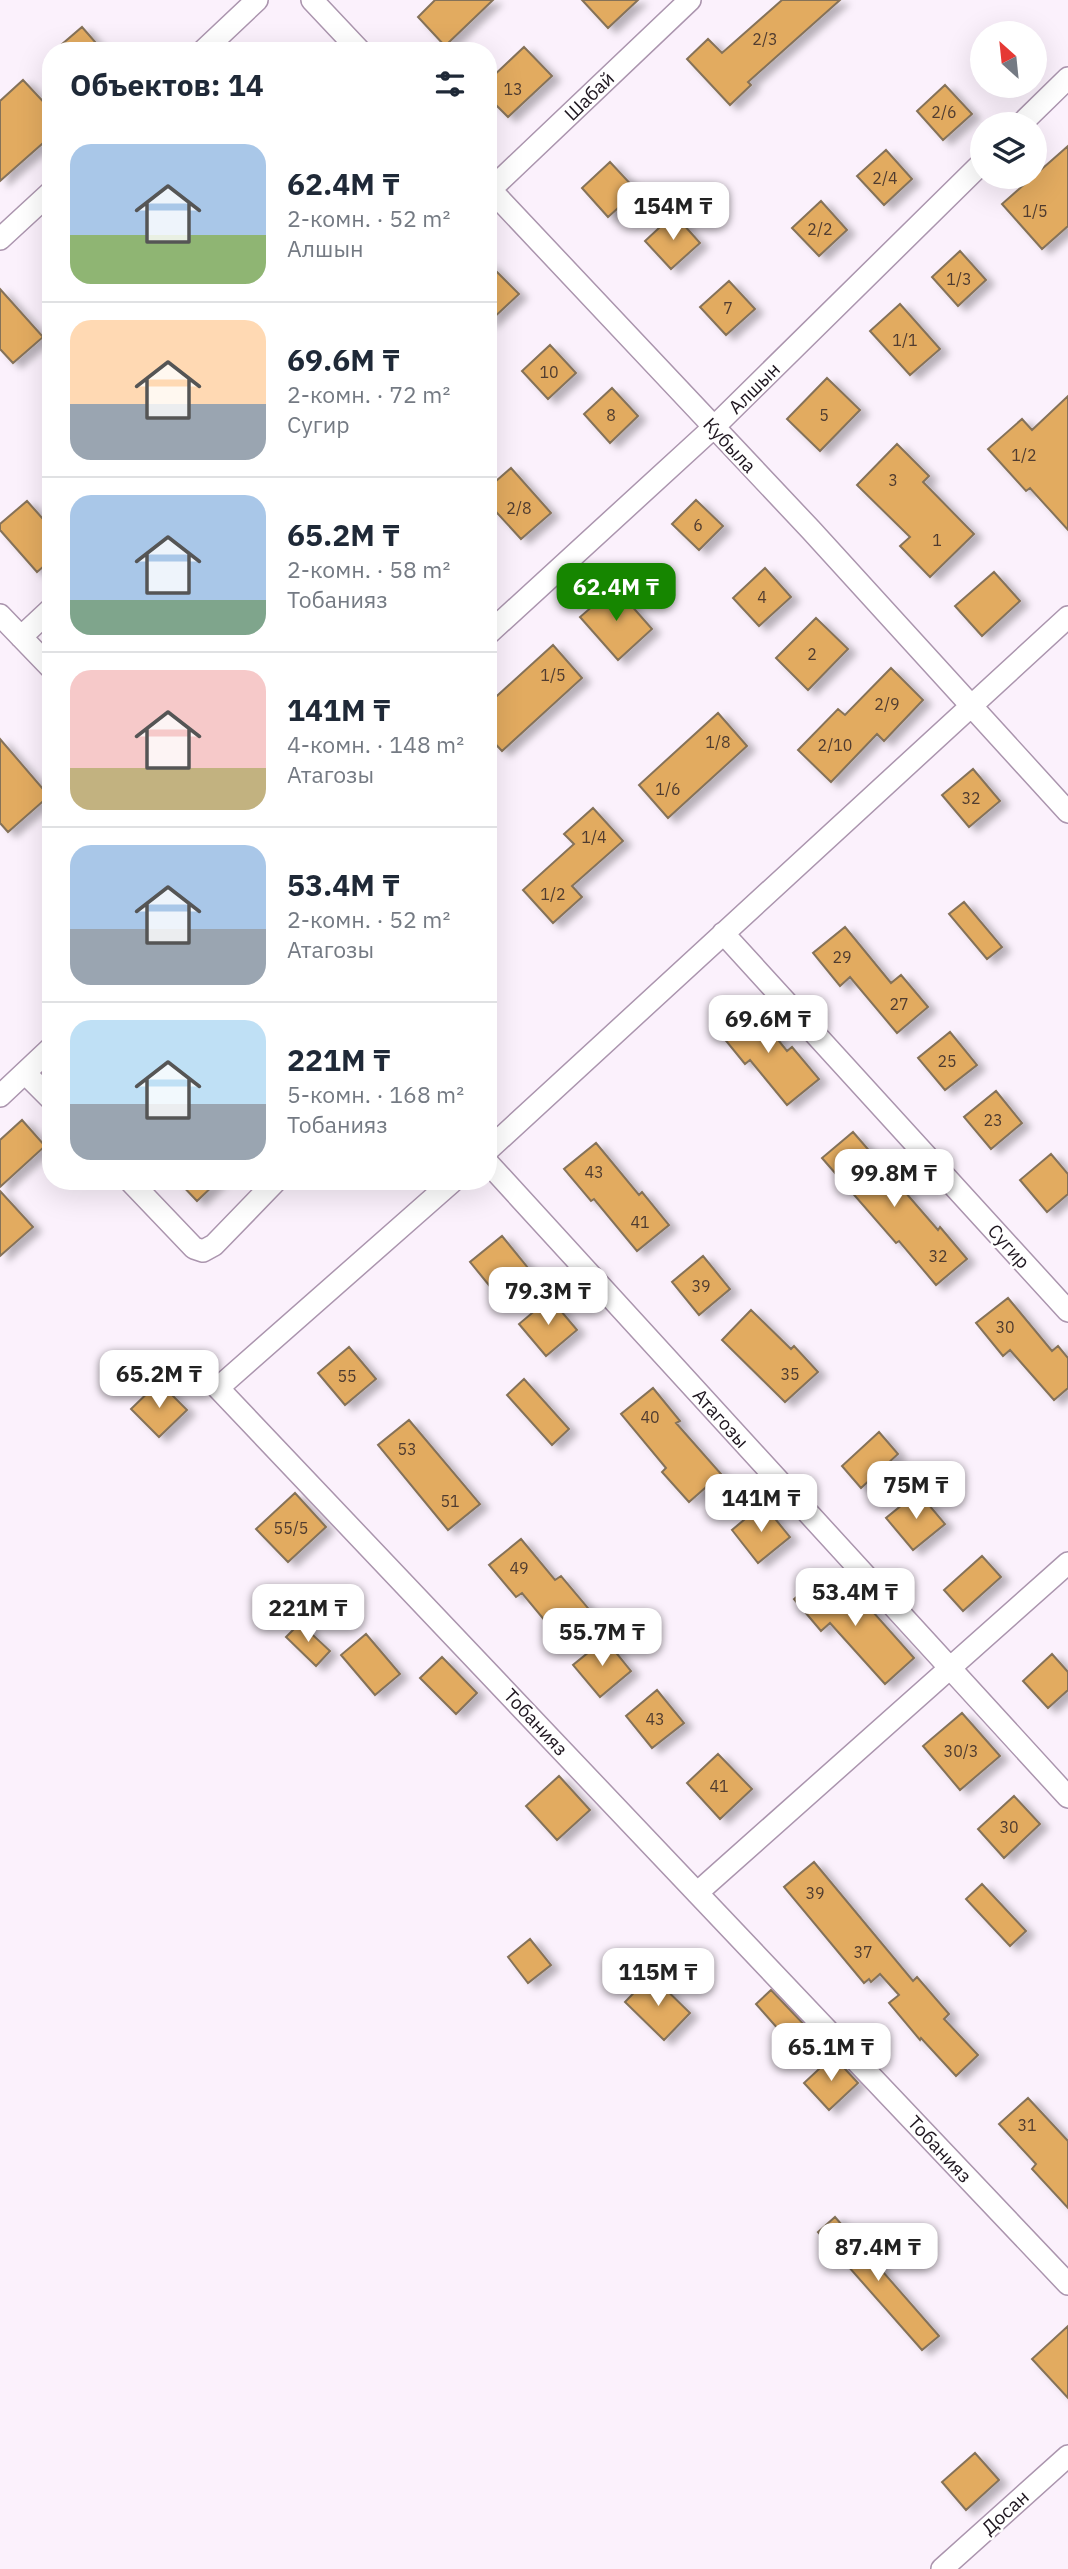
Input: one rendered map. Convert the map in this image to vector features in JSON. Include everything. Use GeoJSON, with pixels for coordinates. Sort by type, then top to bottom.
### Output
{"type":"FeatureCollection","features":[{"type":"Feature","properties":{"kind":"street"},"geometry":{"type":"LineString","coordinates":[[212,42],[257,0]]}},
{"type":"Feature","properties":{"kind":"street"},"geometry":{"type":"LineString","coordinates":[[312,0],[352,42]]}},
{"type":"Feature","properties":{"kind":"street","name":"Шабай"},"geometry":{"type":"LineString","coordinates":[[497,182],[690,0]]}},
{"type":"Feature","properties":{"kind":"street"},"geometry":{"type":"LineString","coordinates":[[1033,112],[1068,78]]}},
{"type":"Feature","properties":{"kind":"street","name":"Алшын"},"geometry":{"type":"LineString","coordinates":[[497,627],[714,427],[970,175]]}},
{"type":"Feature","properties":{"kind":"street","name":"Кубыла"},"geometry":{"type":"LineString","coordinates":[[497,198],[714,427],[1068,812]]}},
{"type":"Feature","properties":{"kind":"street"},"geometry":{"type":"LineString","coordinates":[[0,239],[42,200]]}},
{"type":"Feature","properties":{"kind":"street"},"geometry":{"type":"LineString","coordinates":[[0,615],[42,659]]}},
{"type":"Feature","properties":{"kind":"street"},"geometry":{"type":"LineString","coordinates":[[21,637],[42,617]]}},
{"type":"Feature","properties":{"kind":"street"},"geometry":{"type":"LineString","coordinates":[[497,1142],[969,705],[1068,617]]}},
{"type":"Feature","properties":{"kind":"street","name":"Сугир"},"geometry":{"type":"LineString","coordinates":[[723,933],[1068,1311]]}},
{"type":"Feature","properties":{"kind":"street"},"geometry":{"type":"LineString","coordinates":[[0,1096],[42,1057]]}},
{"type":"Feature","properties":{"kind":"street"},"geometry":{"type":"LineString","coordinates":[[25,1073],[42,1090]]}},
{"type":"Feature","properties":{"kind":"street","name":"Атагозы"},"geometry":{"type":"LineString","coordinates":[[497,1173],[1068,1797]]}},
{"type":"Feature","properties":{"kind":"street"},"geometry":{"type":"LineString","coordinates":[[139,1190],[194,1248],[203,1251],[214,1245],[267,1190]]}},
{"type":"Feature","properties":{"kind":"street","name":"Тобанияз"},"geometry":{"type":"LineString","coordinates":[[443,1190],[218,1388],[1068,2284]]}},
{"type":"Feature","properties":{"kind":"street"},"geometry":{"type":"LineString","coordinates":[[697,1893],[1068,1563]]}},
{"type":"Feature","properties":{"kind":"street","name":"Досан"},"geometry":{"type":"LineString","coordinates":[[942,2569],[1068,2456]]}},
{"type":"Feature","properties":{"kind":"building"},"geometry":{"type":"Polygon","coordinates":[[[435,0],[493,0],[449,42],[441,42],[418,17],[435,0]]]}},
{"type":"Feature","properties":{"kind":"building"},"geometry":{"type":"Polygon","coordinates":[[[582,0],[638,0],[608,28],[582,0]]]}},
{"type":"Feature","properties":{"kind":"building"},"geometry":{"type":"Polygon","coordinates":[[[782,0],[840,0],[748,82],[751,85],[730,105],[687,59],[708,39],[722,53],[782,0]]]}},
{"type":"Feature","properties":{"kind":"building"},"geometry":{"type":"Polygon","coordinates":[[[82,27],[95,42],[64,42],[82,27]]]}},
{"type":"Feature","properties":{"kind":"building"},"geometry":{"type":"Polygon","coordinates":[[[524,47],[552,76],[508,117],[497,106],[497,72],[524,47]]]}},
{"type":"Feature","properties":{"kind":"building"},"geometry":{"type":"Polygon","coordinates":[[[23,80],[42,100],[42,144],[0,181],[0,101],[23,80]]]}},
{"type":"Feature","properties":{"kind":"building"},"geometry":{"type":"Polygon","coordinates":[[[945,85],[970,112],[970,116],[943,140],[917,111],[945,85]]]}},
{"type":"Feature","properties":{"kind":"building"},"geometry":{"type":"Polygon","coordinates":[[[1068,146],[1068,226],[1042,249],[1002,204],[1019,189],[1047,189],[1047,164],[1068,146]]]}},
{"type":"Feature","properties":{"kind":"building"},"geometry":{"type":"Polygon","coordinates":[[[886,150],[912,179],[884,205],[857,176],[886,150]]]}},
{"type":"Feature","properties":{"kind":"building"},"geometry":{"type":"Polygon","coordinates":[[[610,162],[637,191],[608,217],[582,188],[610,162]]]}},
{"type":"Feature","properties":{"kind":"building"},"geometry":{"type":"Polygon","coordinates":[[[821,201],[847,230],[819,256],[792,228],[821,201]]]}},
{"type":"Feature","properties":{"kind":"building"},"geometry":{"type":"Polygon","coordinates":[[[674,214],[700,243],[671,269],[645,241],[674,214]]]}},
{"type":"Feature","properties":{"kind":"building"},"geometry":{"type":"Polygon","coordinates":[[[960,251],[986,280],[958,306],[932,277],[960,251]]]}},
{"type":"Feature","properties":{"kind":"building"},"geometry":{"type":"Polygon","coordinates":[[[497,272],[519,294],[497,315],[497,272]]]}},
{"type":"Feature","properties":{"kind":"building"},"geometry":{"type":"Polygon","coordinates":[[[729,281],[755,309],[726,335],[700,307],[729,281]]]}},
{"type":"Feature","properties":{"kind":"building"},"geometry":{"type":"Polygon","coordinates":[[[0,289],[42,338],[13,363],[0,349],[0,289]]]}},
{"type":"Feature","properties":{"kind":"building"},"geometry":{"type":"Polygon","coordinates":[[[900,304],[940,349],[910,375],[870,331],[900,304]]]}},
{"type":"Feature","properties":{"kind":"building"},"geometry":{"type":"Polygon","coordinates":[[[550,345],[576,373],[548,399],[522,371],[550,345]]]}},
{"type":"Feature","properties":{"kind":"building"},"geometry":{"type":"Polygon","coordinates":[[[827,378],[860,410],[820,451],[787,419],[827,378]]]}},
{"type":"Feature","properties":{"kind":"building"},"geometry":{"type":"Polygon","coordinates":[[[612,388],[638,416],[610,443],[584,414],[612,388]]]}},
{"type":"Feature","properties":{"kind":"building"},"geometry":{"type":"Polygon","coordinates":[[[1068,396],[1068,530],[1030,488],[1026,491],[988,449],[1022,419],[1032,430],[1068,396]]]}},
{"type":"Feature","properties":{"kind":"building"},"geometry":{"type":"Polygon","coordinates":[[[897,444],[929,476],[923,482],[974,534],[930,577],[900,546],[910,537],[857,485],[897,444]]]}},
{"type":"Feature","properties":{"kind":"building"},"geometry":{"type":"Polygon","coordinates":[[[511,468],[551,513],[521,539],[497,513],[497,480],[511,468]]]}},
{"type":"Feature","properties":{"kind":"building"},"geometry":{"type":"Polygon","coordinates":[[[696,500],[723,526],[699,550],[672,524],[696,500]]]}},
{"type":"Feature","properties":{"kind":"building"},"geometry":{"type":"Polygon","coordinates":[[[27,501],[42,518],[42,568],[37,572],[0,530],[0,524],[27,501]]]}},
{"type":"Feature","properties":{"kind":"building"},"geometry":{"type":"Polygon","coordinates":[[[765,568],[791,597],[759,626],[733,598],[765,568]]]}},
{"type":"Feature","properties":{"kind":"building"},"geometry":{"type":"Polygon","coordinates":[[[994,572],[1020,601],[982,636],[955,606],[994,572]]]}},
{"type":"Feature","properties":{"kind":"building"},"geometry":{"type":"Polygon","coordinates":[[[615,587],[652,629],[618,660],[580,617],[615,587]]]}},
{"type":"Feature","properties":{"kind":"building"},"geometry":{"type":"Polygon","coordinates":[[[816,618],[848,649],[808,690],[776,658],[816,618]]]}},
{"type":"Feature","properties":{"kind":"building"},"geometry":{"type":"Polygon","coordinates":[[[553,645],[582,678],[502,751],[497,746],[497,696],[553,645]]]}},
{"type":"Feature","properties":{"kind":"building"},"geometry":{"type":"Polygon","coordinates":[[[891,668],[923,700],[884,741],[877,734],[831,782],[798,750],[838,709],[845,715],[891,668]]]}},
{"type":"Feature","properties":{"kind":"building"},"geometry":{"type":"Polygon","coordinates":[[[718,713],[747,746],[668,818],[639,785],[718,713]]]}},
{"type":"Feature","properties":{"kind":"building"},"geometry":{"type":"Polygon","coordinates":[[[0,739],[42,788],[42,802],[8,832],[0,823],[0,739]]]}},
{"type":"Feature","properties":{"kind":"building"},"geometry":{"type":"Polygon","coordinates":[[[973,769],[1000,801],[969,827],[942,795],[973,769]]]}},
{"type":"Feature","properties":{"kind":"building"},"geometry":{"type":"Polygon","coordinates":[[[593,808],[623,841],[572,886],[582,897],[553,923],[523,890],[574,844],[564,834],[593,808]]]}},
{"type":"Feature","properties":{"kind":"building"},"geometry":{"type":"Polygon","coordinates":[[[964,902],[1002,947],[987,959],[949,914],[964,902]]]}},
{"type":"Feature","properties":{"kind":"building"},"geometry":{"type":"Polygon","coordinates":[[[845,927],[891,983],[901,975],[928,1007],[897,1033],[850,977],[840,986],[813,953],[845,927]]]}},
{"type":"Feature","properties":{"kind":"building"},"geometry":{"type":"Polygon","coordinates":[[[750,1005],[787,1051],[792,1047],[819,1079],[787,1105],[750,1060],[745,1064],[718,1031],[750,1005]]]}},
{"type":"Feature","properties":{"kind":"building"},"geometry":{"type":"Polygon","coordinates":[[[950,1032],[977,1065],[945,1090],[918,1058],[950,1032]]]}},
{"type":"Feature","properties":{"kind":"building"},"geometry":{"type":"Polygon","coordinates":[[[996,1091],[1022,1123],[991,1149],[964,1117],[996,1091]]]}},
{"type":"Feature","properties":{"kind":"building"},"geometry":{"type":"Polygon","coordinates":[[[22,1120],[42,1143],[42,1149],[0,1187],[0,1140],[22,1120]]]}},
{"type":"Feature","properties":{"kind":"building"},"geometry":{"type":"Polygon","coordinates":[[[853,1132],[938,1230],[940,1227],[967,1259],[936,1285],[822,1158],[853,1132]]]}},
{"type":"Feature","properties":{"kind":"building"},"geometry":{"type":"Polygon","coordinates":[[[596,1143],[639,1195],[642,1192],[669,1225],[637,1251],[594,1199],[591,1201],[564,1169],[596,1143]]]}},
{"type":"Feature","properties":{"kind":"building"},"geometry":{"type":"Polygon","coordinates":[[[1051,1154],[1068,1174],[1068,1194],[1047,1212],[1020,1180],[1051,1154]]]}},
{"type":"Feature","properties":{"kind":"building"},"geometry":{"type":"Polygon","coordinates":[[[187,1190],[209,1190],[197,1201],[187,1190]]]}},
{"type":"Feature","properties":{"kind":"building"},"geometry":{"type":"Polygon","coordinates":[[[0,1191],[33,1227],[0,1256],[0,1191]]]}},
{"type":"Feature","properties":{"kind":"building"},"geometry":{"type":"Polygon","coordinates":[[[502,1236],[529,1269],[497,1295],[470,1262],[502,1236]]]}},
{"type":"Feature","properties":{"kind":"building"},"geometry":{"type":"Polygon","coordinates":[[[703,1256],[730,1289],[699,1315],[672,1282],[703,1256]]]}},
{"type":"Feature","properties":{"kind":"building"},"geometry":{"type":"Polygon","coordinates":[[[550,1298],[577,1330],[546,1356],[519,1324],[550,1298]]]}},
{"type":"Feature","properties":{"kind":"building"},"geometry":{"type":"Polygon","coordinates":[[[1008,1298],[1052,1351],[1058,1346],[1068,1358],[1068,1388],[1054,1400],[1010,1350],[1003,1356],[976,1323],[1008,1298]]]}},
{"type":"Feature","properties":{"kind":"building"},"geometry":{"type":"Polygon","coordinates":[[[751,1310],[791,1349],[794,1346],[818,1372],[785,1402],[722,1340],[751,1310]]]}},
{"type":"Feature","properties":{"kind":"building"},"geometry":{"type":"Polygon","coordinates":[[[349,1347],[376,1379],[345,1405],[318,1373],[349,1347]]]}},
{"type":"Feature","properties":{"kind":"building"},"geometry":{"type":"Polygon","coordinates":[[[524,1379],[569,1429],[552,1445],[507,1395],[524,1379]]]}},
{"type":"Feature","properties":{"kind":"building"},"geometry":{"type":"Polygon","coordinates":[[[159,1382],[187,1410],[159,1437],[131,1409],[159,1382]]]}},
{"type":"Feature","properties":{"kind":"building"},"geometry":{"type":"Polygon","coordinates":[[[653,1388],[680,1421],[676,1423],[721,1474],[689,1502],[662,1472],[666,1468],[621,1414],[653,1388]]]}},
{"type":"Feature","properties":{"kind":"building"},"geometry":{"type":"Polygon","coordinates":[[[409,1420],[480,1504],[448,1530],[378,1445],[409,1420]]]}},
{"type":"Feature","properties":{"kind":"building"},"geometry":{"type":"Polygon","coordinates":[[[879,1432],[898,1454],[861,1488],[842,1466],[879,1432]]]}},
{"type":"Feature","properties":{"kind":"building"},"geometry":{"type":"Polygon","coordinates":[[[918,1492],[945,1524],[913,1550],[886,1518],[918,1492]]]}},
{"type":"Feature","properties":{"kind":"building"},"geometry":{"type":"Polygon","coordinates":[[[295,1493],[326,1527],[288,1562],[256,1529],[295,1493]]]}},
{"type":"Feature","properties":{"kind":"building"},"geometry":{"type":"Polygon","coordinates":[[[763,1504],[790,1537],[758,1563],[732,1530],[763,1504]]]}},
{"type":"Feature","properties":{"kind":"building"},"geometry":{"type":"Polygon","coordinates":[[[521,1539],[555,1580],[561,1576],[588,1608],[556,1634],[522,1593],[516,1597],[489,1565],[521,1539]]]}},
{"type":"Feature","properties":{"kind":"building"},"geometry":{"type":"Polygon","coordinates":[[[982,1556],[1001,1577],[963,1611],[944,1590],[982,1556]]]}},
{"type":"Feature","properties":{"kind":"building"},"geometry":{"type":"Polygon","coordinates":[[[825,1573],[857,1611],[866,1604],[914,1658],[885,1684],[830,1623],[821,1631],[794,1599],[825,1573]]]}},
{"type":"Feature","properties":{"kind":"building"},"geometry":{"type":"Polygon","coordinates":[[[300,1623],[330,1651],[316,1666],[286,1637],[300,1623]]]}},
{"type":"Feature","properties":{"kind":"building"},"geometry":{"type":"Polygon","coordinates":[[[366,1634],[400,1674],[375,1695],[341,1655],[366,1634]]]}},
{"type":"Feature","properties":{"kind":"building"},"geometry":{"type":"Polygon","coordinates":[[[605,1639],[631,1671],[600,1697],[573,1665],[605,1639]]]}},
{"type":"Feature","properties":{"kind":"building"},"geometry":{"type":"Polygon","coordinates":[[[1052,1654],[1068,1672],[1068,1690],[1048,1708],[1023,1681],[1052,1654]]]}},
{"type":"Feature","properties":{"kind":"building"},"geometry":{"type":"Polygon","coordinates":[[[442,1657],[477,1693],[456,1714],[420,1678],[442,1657]]]}},
{"type":"Feature","properties":{"kind":"building"},"geometry":{"type":"Polygon","coordinates":[[[657,1690],[684,1723],[652,1748],[626,1716],[657,1690]]]}},
{"type":"Feature","properties":{"kind":"building"},"geometry":{"type":"Polygon","coordinates":[[[962,1713],[1000,1756],[960,1790],[923,1746],[962,1713]]]}},
{"type":"Feature","properties":{"kind":"building"},"geometry":{"type":"Polygon","coordinates":[[[718,1754],[752,1789],[720,1819],[687,1783],[718,1754]]]}},
{"type":"Feature","properties":{"kind":"building"},"geometry":{"type":"Polygon","coordinates":[[[559,1776],[590,1810],[557,1840],[526,1806],[559,1776]]]}},
{"type":"Feature","properties":{"kind":"building"},"geometry":{"type":"Polygon","coordinates":[[[1014,1796],[1040,1824],[1004,1858],[978,1829],[1014,1796]]]}},
{"type":"Feature","properties":{"kind":"building"},"geometry":{"type":"Polygon","coordinates":[[[814,1862],[913,1981],[917,1977],[949,2014],[944,2019],[978,2055],[956,2076],[921,2038],[920,2040],[889,2003],[899,1995],[880,1974],[871,1982],[869,1979],[864,1983],[784,1887],[814,1862]]]}},
{"type":"Feature","properties":{"kind":"building"},"geometry":{"type":"Polygon","coordinates":[[[982,1884],[1026,1931],[1010,1946],[966,1899],[982,1884]]]}},
{"type":"Feature","properties":{"kind":"building"},"geometry":{"type":"Polygon","coordinates":[[[530,1939],[551,1965],[528,1983],[508,1957],[530,1939]]]}},
{"type":"Feature","properties":{"kind":"building"},"geometry":{"type":"Polygon","coordinates":[[[651,1975],[690,2013],[664,2040],[625,2002],[651,1975]]]}},
{"type":"Feature","properties":{"kind":"building"},"geometry":{"type":"Polygon","coordinates":[[[771,1990],[812,2033],[795,2048],[756,2004],[771,1990]]]}},
{"type":"Feature","properties":{"kind":"building"},"geometry":{"type":"Polygon","coordinates":[[[833,2056],[858,2083],[829,2110],[804,2083],[833,2056]]]}},
{"type":"Feature","properties":{"kind":"building"},"geometry":{"type":"Polygon","coordinates":[[[1028,2098],[1068,2141],[1068,2208],[1032,2169],[1036,2164],[999,2124],[1028,2098]]]}},
{"type":"Feature","properties":{"kind":"building"},"geometry":{"type":"Polygon","coordinates":[[[835,2217],[939,2336],[922,2350],[818,2232],[835,2217]]]}},
{"type":"Feature","properties":{"kind":"building"},"geometry":{"type":"Polygon","coordinates":[[[1068,2326],[1068,2398],[1032,2359],[1068,2326]]]}},
{"type":"Feature","properties":{"kind":"building"},"geometry":{"type":"Polygon","coordinates":[[[975,2453],[999,2480],[966,2510],[942,2482],[975,2453]]]}}]}
